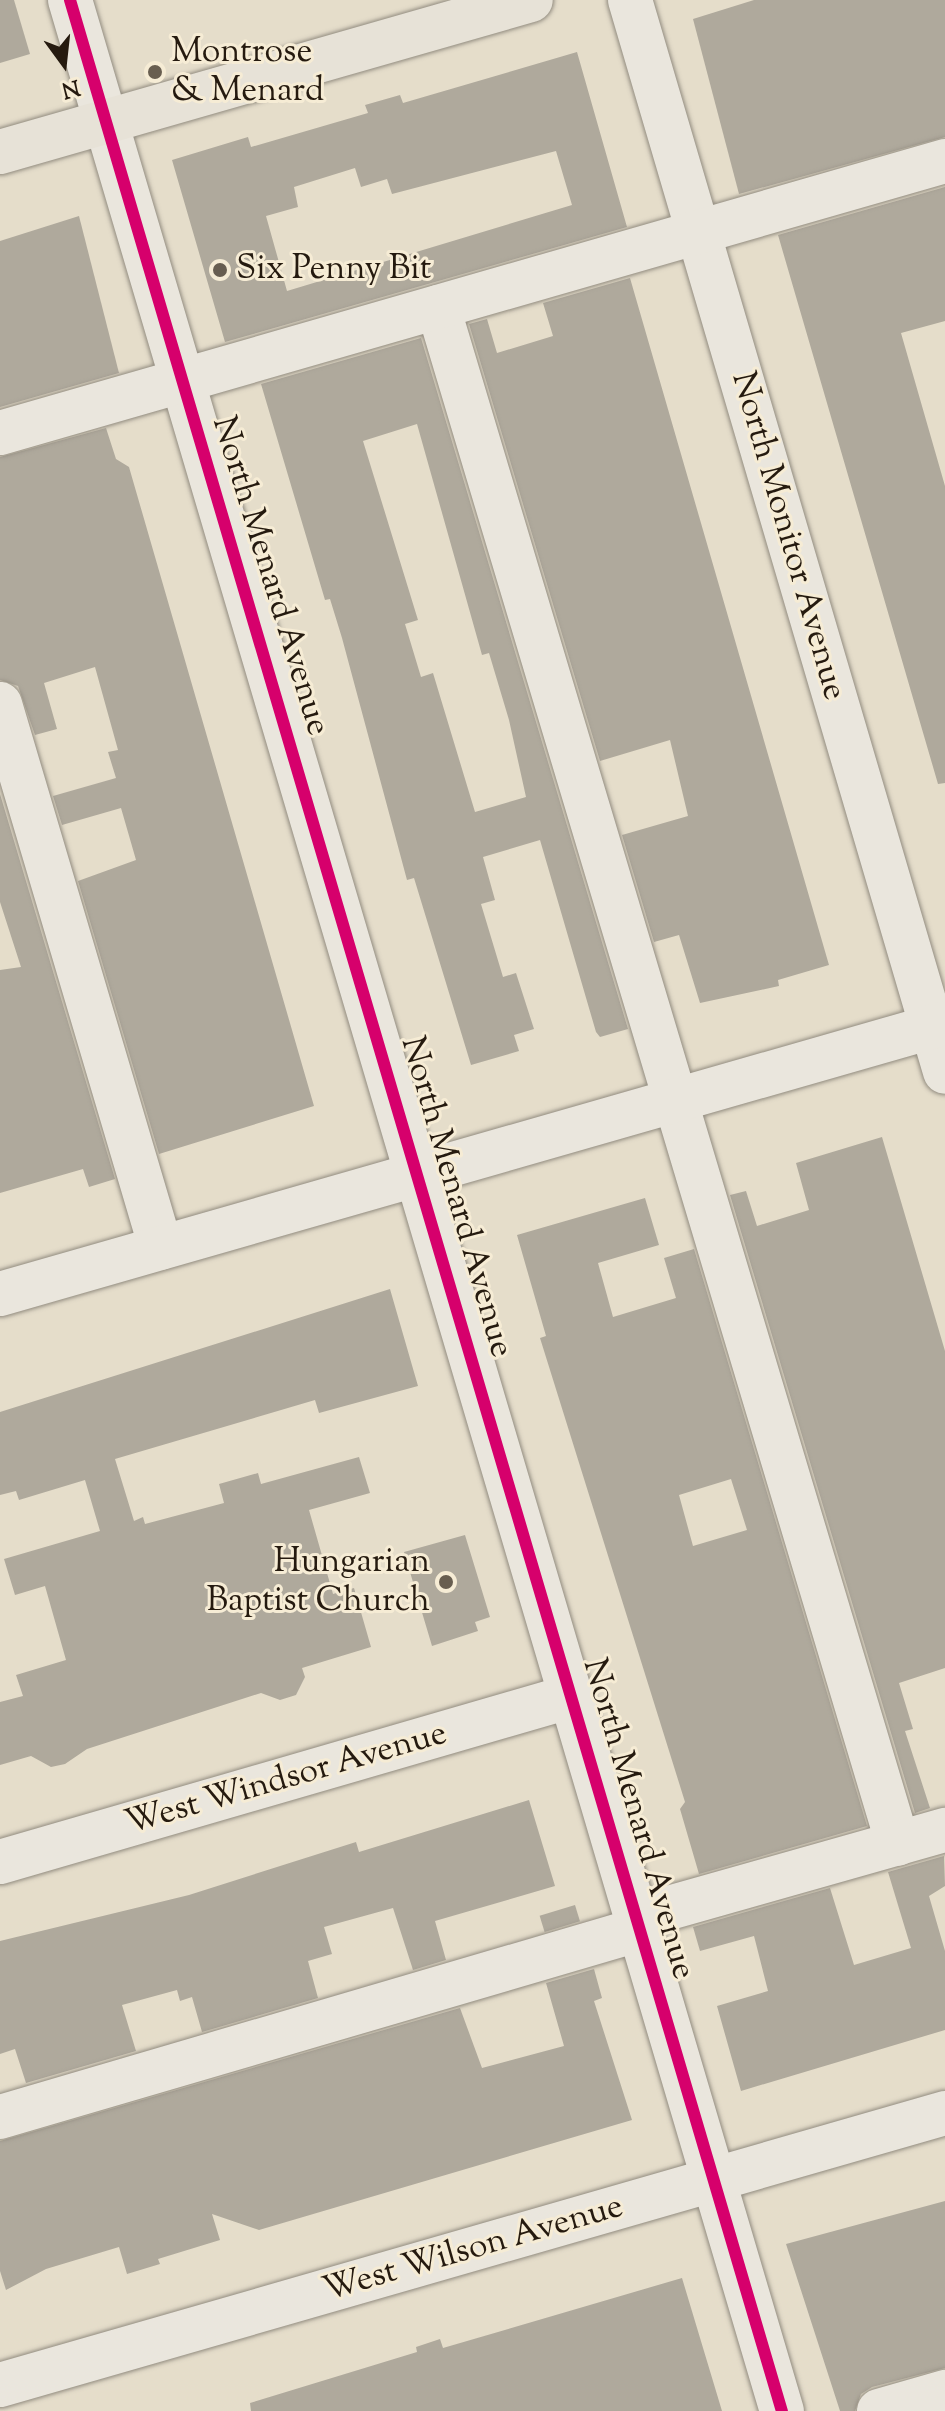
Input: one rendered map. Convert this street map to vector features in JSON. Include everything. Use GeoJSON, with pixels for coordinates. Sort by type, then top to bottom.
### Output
{"type":"FeatureCollection","features":[{"type":"Feature","properties":{"kind":"main road"},"geometry":{"type":"LineString","coordinates":[[0,152],[531,0]]}},
{"type":"Feature","properties":{"kind":"street","name":"North Menard Avenue"},"geometry":{"type":"LineString","coordinates":[[70,0],[782,2411]]}},
{"type":"Feature","properties":{"kind":"street","name":"North Monitor Avenue"},"geometry":{"type":"LineString","coordinates":[[630,0],[938,1025],[945,1072]]}},
{"type":"Feature","properties":{"kind":"street"},"geometry":{"type":"LineString","coordinates":[[0,433],[945,161]]}},
{"type":"Feature","properties":{"kind":"street"},"geometry":{"type":"LineString","coordinates":[[438,307],[898,1844]]}},
{"type":"Feature","properties":{"kind":"street"},"geometry":{"type":"LineString","coordinates":[[0,704],[161,1248]]}},
{"type":"Feature","properties":{"kind":"street"},"geometry":{"type":"LineString","coordinates":[[0,1294],[938,1025]]}},
{"type":"Feature","properties":{"kind":"street","name":"West Windsor Avenue"},"geometry":{"type":"LineString","coordinates":[[0,1862],[572,1696]]}},
{"type":"Feature","properties":{"kind":"street"},"geometry":{"type":"LineString","coordinates":[[0,2117],[945,1830]]}},
{"type":"Feature","properties":{"kind":"street","name":"West Wilson Avenue"},"geometry":{"type":"LineString","coordinates":[[0,2385],[945,2113]]}},
{"type":"Feature","properties":{"kind":"street"},"geometry":{"type":"LineString","coordinates":[[879,2411],[945,2392]]}},
{"type":"Feature","properties":{"kind":"building"},"geometry":{"type":"Polygon","coordinates":[[[0,0],[14,0],[30,54],[0,63],[0,0]]]}},
{"type":"Feature","properties":{"kind":"building"},"geometry":{"type":"Polygon","coordinates":[[[754,0],[945,0],[945,137],[739,194],[693,19],[754,0]]]}},
{"type":"Feature","properties":{"kind":"building"},"geometry":{"type":"Polygon","coordinates":[[[577,52],[627,227],[225,342],[172,160],[248,137],[251,147],[368,113],[365,105],[400,95],[403,103],[577,52]],[[556,151],[392,194],[387,179],[361,187],[355,168],[294,187],[298,207],[266,216],[287,291],[572,205],[556,151]]]}},
{"type":"Feature","properties":{"kind":"building"},"geometry":{"type":"Polygon","coordinates":[[[945,187],[945,321],[901,333],[945,486],[945,783],[938,784],[778,235],[945,187]]]}},
{"type":"Feature","properties":{"kind":"building"},"geometry":{"type":"Polygon","coordinates":[[[79,216],[119,373],[0,407],[0,241],[79,216]]]}},
{"type":"Feature","properties":{"kind":"building"},"geometry":{"type":"Polygon","coordinates":[[[630,278],[829,965],[778,980],[779,986],[700,1003],[679,935],[654,942],[622,835],[688,816],[670,740],[600,761],[469,324],[487,319],[497,353],[553,336],[543,303],[630,278]]]}},
{"type":"Feature","properties":{"kind":"building"},"geometry":{"type":"Polygon","coordinates":[[[421,338],[628,1029],[600,1037],[596,1032],[540,840],[483,857],[495,900],[481,904],[503,977],[516,973],[534,1029],[514,1035],[519,1051],[471,1065],[414,878],[407,880],[342,638],[330,599],[325,600],[261,384],[421,338]],[[417,424],[363,441],[418,620],[405,624],[421,677],[433,673],[475,812],[526,797],[509,720],[489,653],[482,655],[417,424]]]}},
{"type":"Feature","properties":{"kind":"building"},"geometry":{"type":"Polygon","coordinates":[[[106,428],[116,459],[129,467],[314,1106],[159,1154],[78,881],[136,860],[121,808],[62,825],[53,796],[116,778],[108,752],[118,750],[95,667],[44,683],[57,729],[35,735],[18,686],[0,680],[0,457],[106,428]]]}},
{"type":"Feature","properties":{"kind":"building"},"geometry":{"type":"Polygon","coordinates":[[[0,794],[115,1179],[89,1187],[83,1169],[0,1193],[0,970],[21,967],[0,902],[0,794]]]}},
{"type":"Feature","properties":{"kind":"building"},"geometry":{"type":"Polygon","coordinates":[[[882,1137],[945,1351],[945,1668],[899,1683],[913,1729],[905,1731],[930,1808],[915,1813],[730,1195],[746,1191],[757,1226],[809,1210],[796,1163],[882,1137]]]}},
{"type":"Feature","properties":{"kind":"building"},"geometry":{"type":"Polygon","coordinates":[[[645,1198],[659,1245],[598,1263],[613,1317],[676,1298],[664,1258],[694,1249],[867,1826],[699,1874],[680,1809],[685,1802],[540,1338],[546,1336],[517,1235],[645,1198]],[[731,1479],[679,1495],[693,1546],[747,1530],[731,1479]]]}},
{"type":"Feature","properties":{"kind":"building"},"geometry":{"type":"Polygon","coordinates":[[[390,1289],[418,1386],[319,1413],[315,1400],[115,1459],[134,1521],[143,1517],[145,1524],[224,1503],[219,1484],[258,1473],[261,1484],[359,1457],[370,1493],[309,1510],[333,1594],[354,1588],[371,1647],[302,1668],[305,1677],[296,1695],[280,1700],[261,1693],[87,1749],[65,1764],[51,1767],[31,1756],[0,1765],[0,1702],[23,1696],[16,1675],[66,1660],[45,1586],[15,1595],[4,1559],[100,1531],[85,1480],[19,1500],[16,1491],[0,1495],[0,1412],[390,1289]]]}},
{"type":"Feature","properties":{"kind":"building","name":"Hungarian Baptist Church"},"geometry":{"type":"Polygon","coordinates":[[[465,1535],[490,1617],[475,1622],[478,1631],[432,1646],[404,1552],[465,1535]]]}},
{"type":"Feature","properties":{"kind":"building"},"geometry":{"type":"Polygon","coordinates":[[[529,1800],[555,1886],[435,1921],[446,1960],[413,1970],[393,1908],[324,1927],[332,1954],[308,1961],[318,1998],[202,2032],[192,1997],[180,2001],[177,1990],[122,2005],[136,2051],[26,2083],[15,2049],[0,2054],[0,1941],[189,1895],[356,1842],[359,1852],[529,1800]]]}},
{"type":"Feature","properties":{"kind":"building"},"geometry":{"type":"Polygon","coordinates":[[[944,1856],[945,1886],[929,1896],[945,1951],[945,2030],[741,2091],[717,2006],[768,1991],[754,1936],[700,1951],[693,1927],[830,1888],[854,1965],[911,1948],[888,1872],[944,1856]]]}},
{"type":"Feature","properties":{"kind":"building"},"geometry":{"type":"Polygon","coordinates":[[[575,1905],[580,1921],[545,1932],[540,1916],[575,1905]]]}},
{"type":"Feature","properties":{"kind":"building"},"geometry":{"type":"Polygon","coordinates":[[[594,1969],[602,1998],[594,2001],[632,2120],[259,2230],[212,2214],[220,2240],[158,2259],[160,2264],[127,2274],[119,2247],[46,2269],[6,2290],[0,2271],[0,2141],[460,2008],[482,2068],[564,2046],[546,1983],[594,1969]]]}},
{"type":"Feature","properties":{"kind":"building"},"geometry":{"type":"Polygon","coordinates":[[[945,2201],[945,2368],[872,2387],[861,2394],[855,2411],[840,2411],[786,2244],[945,2201]]]}},
{"type":"Feature","properties":{"kind":"building"},"geometry":{"type":"Polygon","coordinates":[[[682,2278],[722,2411],[251,2411],[250,2403],[417,2352],[416,2347],[440,2339],[443,2348],[682,2278]]]}},
{"type":"Feature","properties":{"kind":"cycle path"},"geometry":{"type":"LineString","coordinates":[[70,0],[782,2411]]}},
{"type":"Feature","properties":{"kind":"place","name":"Montrose & Menard"},"geometry":{"type":"Point","coordinates":[155,72]}},
{"type":"Feature","properties":{"kind":"place","name":"Six Penny Bit"},"geometry":{"type":"Point","coordinates":[220,270]}},
{"type":"Feature","properties":{"kind":"place","name":"Hungarian Baptist Church"},"geometry":{"type":"Point","coordinates":[446,1582]}}]}
